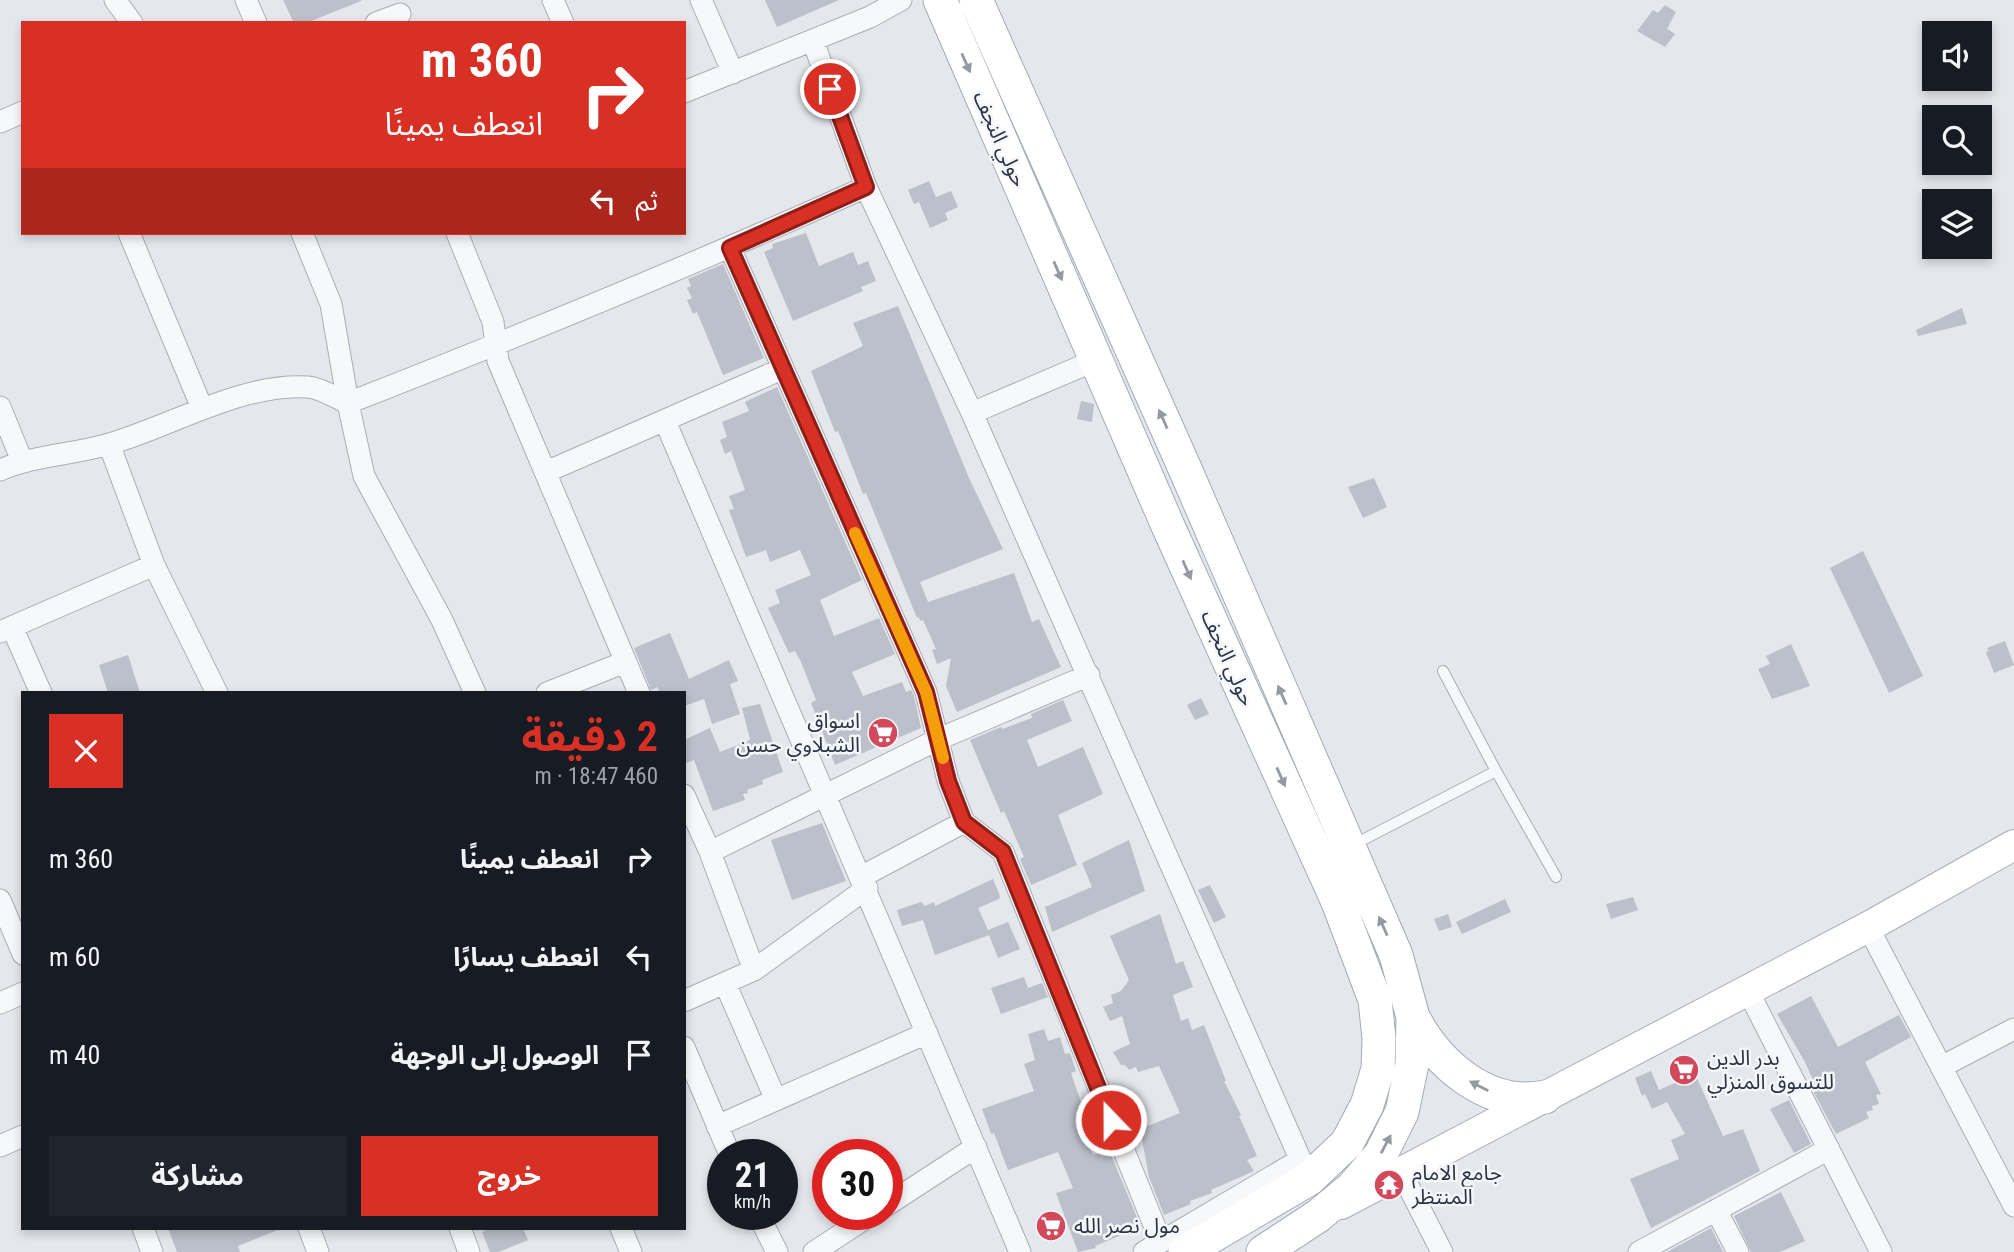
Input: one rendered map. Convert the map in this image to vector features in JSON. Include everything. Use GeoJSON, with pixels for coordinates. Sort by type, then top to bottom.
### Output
{"type":"FeatureCollection","features":[{"type":"Feature","properties":{"kind":"main road","name":"حولي النجف"},"geometry":{"type":"LineString","coordinates":[[940,0],[1168,526],[1338,902],[1375,1000],[1379,1038],[1378,1069],[1367,1105],[1347,1143],[1163,1249]]}},
{"type":"Feature","properties":{"kind":"main road","name":"حولي النجف"},"geometry":{"type":"LineString","coordinates":[[976,0],[1182,462],[1396,954],[1413,1017],[1412,1063],[1402,1112],[1381,1154],[1352,1188],[1272,1249]]}},
{"type":"Feature","properties":{"kind":"main road"},"geometry":{"type":"LineString","coordinates":[[1147,477],[1154,481],[1169,479],[1175,475],[1182,462]]}},
{"type":"Feature","properties":{"kind":"main road"},"geometry":{"type":"LineString","coordinates":[[1168,526],[1177,510],[1189,506],[1202,511]]}},
{"type":"Feature","properties":{"kind":"main road"},"geometry":{"type":"LineString","coordinates":[[1413,1017],[1438,1056],[1475,1084],[1510,1098],[1528,1101],[1545,1097]]}},
{"type":"Feature","properties":{"kind":"street"},"geometry":{"type":"LineString","coordinates":[[115,0],[131,21]]}},
{"type":"Feature","properties":{"kind":"street"},"geometry":{"type":"LineString","coordinates":[[553,0],[562,21]]}},
{"type":"Feature","properties":{"kind":"street"},"geometry":{"type":"LineString","coordinates":[[701,0],[733,73]]}},
{"type":"Feature","properties":{"kind":"street"},"geometry":{"type":"LineString","coordinates":[[686,91],[813,41],[867,8],[901,0]]}},
{"type":"Feature","properties":{"kind":"street"},"geometry":{"type":"LineString","coordinates":[[380,21],[399,12]]}},
{"type":"Feature","properties":{"kind":"street"},"geometry":{"type":"LineString","coordinates":[[813,41],[866,187],[972,413],[1305,1169]]}},
{"type":"Feature","properties":{"kind":"street"},"geometry":{"type":"LineString","coordinates":[[0,122],[21,113]]}},
{"type":"Feature","properties":{"kind":"street"},"geometry":{"type":"LineString","coordinates":[[0,470],[22,461],[108,444],[202,408],[273,388],[310,387],[348,403],[730,248],[866,187]]}},
{"type":"Feature","properties":{"kind":"street"},"geometry":{"type":"LineString","coordinates":[[130,235],[202,408]]}},
{"type":"Feature","properties":{"kind":"street"},"geometry":{"type":"LineString","coordinates":[[303,235],[331,304],[364,476],[442,620],[474,691]]}},
{"type":"Feature","properties":{"kind":"street"},"geometry":{"type":"LineString","coordinates":[[458,235],[493,322],[498,361],[638,691]]}},
{"type":"Feature","properties":{"kind":"street"},"geometry":{"type":"LineString","coordinates":[[730,248],[926,692],[948,781],[964,822],[1003,852],[1163,1249]]}},
{"type":"Feature","properties":{"kind":"street"},"geometry":{"type":"LineString","coordinates":[[972,413],[1096,360]]}},
{"type":"Feature","properties":{"kind":"street"},"geometry":{"type":"LineString","coordinates":[[546,472],[782,369]]}},
{"type":"Feature","properties":{"kind":"street"},"geometry":{"type":"LineString","coordinates":[[2,417],[22,461]]}},
{"type":"Feature","properties":{"kind":"street"},"geometry":{"type":"LineString","coordinates":[[666,421],[1020,1252]]}},
{"type":"Feature","properties":{"kind":"street"},"geometry":{"type":"LineString","coordinates":[[108,444],[154,565],[216,691]]}},
{"type":"Feature","properties":{"kind":"street"},"geometry":{"type":"LineString","coordinates":[[40,691],[6,630],[154,565]]}},
{"type":"Feature","properties":{"kind":"street"},"geometry":{"type":"LineString","coordinates":[[552,691],[625,662]]}},
{"type":"Feature","properties":{"kind":"street"},"geometry":{"type":"LineString","coordinates":[[710,852],[939,739],[1089,675]]}},
{"type":"Feature","properties":{"kind":"street"},"geometry":{"type":"LineString","coordinates":[[686,799],[710,852],[754,970]]}},
{"type":"Feature","properties":{"kind":"street"},"geometry":{"type":"LineString","coordinates":[[686,1000],[754,970],[864,883],[964,822]]}},
{"type":"Feature","properties":{"kind":"street"},"geometry":{"type":"LineString","coordinates":[[1318,1216],[1868,927],[2014,845]]}},
{"type":"Feature","properties":{"kind":"street"},"geometry":{"type":"LineString","coordinates":[[0,900],[21,949]]}},
{"type":"Feature","properties":{"kind":"street"},"geometry":{"type":"LineString","coordinates":[[1868,927],[2014,1206]]}},
{"type":"Feature","properties":{"kind":"street"},"geometry":{"type":"LineString","coordinates":[[725,984],[776,1100]]}},
{"type":"Feature","properties":{"kind":"street"},"geometry":{"type":"LineString","coordinates":[[1748,990],[1881,1252]]}},
{"type":"Feature","properties":{"kind":"street"},"geometry":{"type":"LineString","coordinates":[[0,1003],[21,994]]}},
{"type":"Feature","properties":{"kind":"street"},"geometry":{"type":"LineString","coordinates":[[1941,1067],[2014,1029]]}},
{"type":"Feature","properties":{"kind":"street"},"geometry":{"type":"LineString","coordinates":[[717,1126],[927,1033]]}},
{"type":"Feature","properties":{"kind":"street"},"geometry":{"type":"LineString","coordinates":[[686,1052],[723,1139]]}},
{"type":"Feature","properties":{"kind":"street"},"geometry":{"type":"LineString","coordinates":[[0,1146],[21,1137]]}},
{"type":"Feature","properties":{"kind":"street"},"geometry":{"type":"LineString","coordinates":[[903,1195],[976,1147]]}},
{"type":"Feature","properties":{"kind":"street"},"geometry":{"type":"LineString","coordinates":[[1639,1252],[1829,1149]]}},
{"type":"Feature","properties":{"kind":"street"},"geometry":{"type":"LineString","coordinates":[[1401,1172],[1442,1252]]}},
{"type":"Feature","properties":{"kind":"street"},"geometry":{"type":"LineString","coordinates":[[1716,1210],[1738,1252]]}},
{"type":"Feature","properties":{"kind":"street"},"geometry":{"type":"LineString","coordinates":[[144,1230],[152,1252]]}},
{"type":"Feature","properties":{"kind":"street"},"geometry":{"type":"LineString","coordinates":[[310,1230],[318,1252]]}},
{"type":"Feature","properties":{"kind":"street"},"geometry":{"type":"LineString","coordinates":[[461,1230],[470,1252]]}},
{"type":"Feature","properties":{"kind":"street"},"geometry":{"type":"LineString","coordinates":[[622,1230],[631,1252]]}},
{"type":"Feature","properties":{"kind":"street"},"geometry":{"type":"LineString","coordinates":[[766,1230],[777,1252]]}},
{"type":"Feature","properties":{"kind":"street"},"geometry":{"type":"LineString","coordinates":[[814,1252],[848,1230]]}},
{"type":"Feature","properties":{"kind":"lane"},"geometry":{"type":"LineString","coordinates":[[1443,671],[1556,877]]}},
{"type":"Feature","properties":{"kind":"lane"},"geometry":{"type":"LineString","coordinates":[[1349,848],[1496,771]]}},
{"type":"Feature","properties":{"kind":"building"},"geometry":{"type":"Polygon","coordinates":[[[283,0],[361,0],[311,21],[293,21],[283,0]]]}},
{"type":"Feature","properties":{"kind":"building"},"geometry":{"type":"Polygon","coordinates":[[[765,0],[839,0],[777,27],[765,0]]]}},
{"type":"Feature","properties":{"kind":"building"},"geometry":{"type":"Polygon","coordinates":[[[1665,5],[1676,12],[1667,29],[1675,34],[1665,47],[1637,31],[1653,10],[1658,13],[1665,5]]]}},
{"type":"Feature","properties":{"kind":"building"},"geometry":{"type":"Polygon","coordinates":[[[929,181],[936,197],[951,191],[958,207],[945,213],[948,220],[930,228],[919,202],[914,204],[908,190],[929,181]]]}},
{"type":"Feature","properties":{"kind":"building"},"geometry":{"type":"Polygon","coordinates":[[[806,233],[819,266],[853,252],[858,265],[868,261],[876,281],[861,287],[863,291],[793,321],[764,252],[773,248],[772,244],[806,233]]]}},
{"type":"Feature","properties":{"kind":"building"},"geometry":{"type":"Polygon","coordinates":[[[723,264],[764,358],[723,375],[697,312],[693,314],[687,300],[692,298],[687,288],[691,286],[688,279],[723,264]]]}},
{"type":"Feature","properties":{"kind":"building"},"geometry":{"type":"Polygon","coordinates":[[[898,306],[969,478],[1003,549],[920,582],[928,602],[1014,573],[1032,622],[1039,619],[1061,667],[957,712],[946,686],[951,658],[937,664],[932,650],[936,649],[923,620],[917,618],[866,493],[863,494],[838,431],[835,432],[811,371],[863,346],[853,323],[898,306]]]}},
{"type":"Feature","properties":{"kind":"building"},"geometry":{"type":"Polygon","coordinates":[[[1962,308],[1967,324],[1918,336],[1916,330],[1962,308]]]}},
{"type":"Feature","properties":{"kind":"building"},"geometry":{"type":"Polygon","coordinates":[[[777,387],[862,580],[820,600],[834,636],[879,618],[895,654],[852,672],[863,696],[902,682],[906,692],[911,690],[914,696],[921,728],[835,765],[811,703],[816,700],[801,662],[795,651],[789,653],[768,608],[780,603],[775,590],[811,575],[800,550],[770,562],[766,550],[746,557],[729,510],[734,509],[729,496],[745,490],[731,451],[725,454],[720,440],[727,437],[722,422],[749,411],[745,402],[777,387]]]}},
{"type":"Feature","properties":{"kind":"building"},"geometry":{"type":"Polygon","coordinates":[[[1081,401],[1094,404],[1092,422],[1077,419],[1081,401]]]}},
{"type":"Feature","properties":{"kind":"building"},"geometry":{"type":"Polygon","coordinates":[[[1374,478],[1387,507],[1363,518],[1348,487],[1374,478]]]}},
{"type":"Feature","properties":{"kind":"building"},"geometry":{"type":"Polygon","coordinates":[[[1863,551],[1923,676],[1889,693],[1830,568],[1863,551]]]}},
{"type":"Feature","properties":{"kind":"building"},"geometry":{"type":"Polygon","coordinates":[[[670,633],[689,679],[729,660],[738,681],[730,684],[740,714],[712,724],[704,699],[686,705],[686,691],[659,691],[658,687],[651,690],[634,648],[670,633]]]}},
{"type":"Feature","properties":{"kind":"building"},"geometry":{"type":"Polygon","coordinates":[[[2005,641],[2014,665],[1994,673],[1987,648],[2005,641]]]}},
{"type":"Feature","properties":{"kind":"building"},"geometry":{"type":"Polygon","coordinates":[[[1791,644],[1810,686],[1772,699],[1758,669],[1770,664],[1766,656],[1791,644]]]}},
{"type":"Feature","properties":{"kind":"building"},"geometry":{"type":"Polygon","coordinates":[[[128,655],[139,691],[107,691],[99,665],[128,655]]]}},
{"type":"Feature","properties":{"kind":"building"},"geometry":{"type":"Polygon","coordinates":[[[1201,698],[1209,714],[1195,720],[1187,705],[1201,698]]]}},
{"type":"Feature","properties":{"kind":"building"},"geometry":{"type":"Polygon","coordinates":[[[1063,700],[1072,721],[1027,740],[1038,767],[1083,747],[1103,794],[1058,815],[1077,865],[1031,885],[1020,859],[1024,857],[1004,811],[1001,813],[970,740],[1032,718],[1031,714],[1063,700]]]}},
{"type":"Feature","properties":{"kind":"building"},"geometry":{"type":"Polygon","coordinates":[[[760,704],[783,772],[762,780],[763,784],[747,790],[748,793],[743,794],[745,800],[713,811],[694,760],[686,763],[686,739],[710,728],[720,752],[748,741],[750,739],[742,708],[760,704]]]}},
{"type":"Feature","properties":{"kind":"building"},"geometry":{"type":"Polygon","coordinates":[[[822,823],[846,881],[792,900],[771,840],[822,823]]]}},
{"type":"Feature","properties":{"kind":"building"},"geometry":{"type":"Polygon","coordinates":[[[1129,840],[1145,891],[1052,932],[1045,907],[1092,887],[1082,863],[1129,840]]]}},
{"type":"Feature","properties":{"kind":"building"},"geometry":{"type":"Polygon","coordinates":[[[993,879],[999,899],[978,908],[988,930],[1008,922],[1020,949],[998,958],[989,935],[935,955],[923,920],[902,926],[897,910],[921,902],[925,906],[934,902],[935,906],[993,879]]]}},
{"type":"Feature","properties":{"kind":"building"},"geometry":{"type":"Polygon","coordinates":[[[1210,885],[1226,917],[1214,923],[1198,890],[1210,885]]]}},
{"type":"Feature","properties":{"kind":"building"},"geometry":{"type":"Polygon","coordinates":[[[1633,897],[1638,910],[1611,919],[1606,904],[1633,897]]]}},
{"type":"Feature","properties":{"kind":"building"},"geometry":{"type":"Polygon","coordinates":[[[1505,899],[1511,912],[1462,934],[1456,922],[1505,899]]]}},
{"type":"Feature","properties":{"kind":"building"},"geometry":{"type":"Polygon","coordinates":[[[1160,914],[1176,964],[1183,961],[1193,987],[1173,995],[1181,1021],[1188,1018],[1192,1030],[1204,1025],[1224,1081],[1257,1156],[1247,1160],[1254,1171],[1164,1215],[1149,1177],[1140,1129],[1180,1113],[1159,1066],[1138,1072],[1136,1067],[1129,1070],[1125,1065],[1121,1065],[1113,1052],[1130,1044],[1122,1016],[1110,1021],[1103,1007],[1113,1003],[1111,995],[1121,991],[1129,980],[1110,936],[1160,914]]]}},
{"type":"Feature","properties":{"kind":"building"},"geometry":{"type":"Polygon","coordinates":[[[1448,914],[1452,927],[1439,931],[1434,919],[1448,914]]]}},
{"type":"Feature","properties":{"kind":"building"},"geometry":{"type":"Polygon","coordinates":[[[1024,977],[1028,988],[1042,983],[1048,997],[1001,1014],[991,988],[1024,977]]]}},
{"type":"Feature","properties":{"kind":"building"},"geometry":{"type":"Polygon","coordinates":[[[1811,996],[1838,1047],[1899,1015],[1911,1037],[1865,1062],[1881,1094],[1876,1095],[1879,1104],[1866,1112],[1869,1118],[1836,1134],[1812,1089],[1816,1087],[1805,1062],[1777,1014],[1811,996]]]}},
{"type":"Feature","properties":{"kind":"building"},"geometry":{"type":"Polygon","coordinates":[[[1044,1029],[1048,1041],[1060,1037],[1065,1054],[1070,1053],[1076,1071],[1071,1073],[1081,1102],[1089,1099],[1099,1124],[1083,1129],[1093,1155],[1109,1150],[1141,1227],[1095,1246],[1096,1248],[1078,1252],[1056,1193],[1073,1188],[1058,1152],[1008,1170],[982,1109],[1034,1091],[1024,1064],[1035,1060],[1028,1034],[1044,1029]]]}},
{"type":"Feature","properties":{"kind":"building"},"geometry":{"type":"Polygon","coordinates":[[[1651,1071],[1659,1090],[1695,1074],[1723,1136],[1743,1129],[1760,1171],[1651,1228],[1630,1179],[1679,1159],[1671,1140],[1685,1134],[1667,1102],[1652,1109],[1645,1094],[1642,1096],[1635,1078],[1651,1071]]]}},
{"type":"Feature","properties":{"kind":"building"},"geometry":{"type":"Polygon","coordinates":[[[1789,1100],[1811,1144],[1794,1153],[1770,1109],[1789,1100]]]}},
{"type":"Feature","properties":{"kind":"building"},"geometry":{"type":"Polygon","coordinates":[[[1781,1192],[1805,1241],[1780,1252],[1751,1252],[1734,1216],[1781,1192]]]}},
{"type":"Feature","properties":{"kind":"building"},"geometry":{"type":"Polygon","coordinates":[[[1711,1228],[1723,1252],[1667,1252],[1711,1228]]]}},
{"type":"Feature","properties":{"kind":"building"},"geometry":{"type":"Polygon","coordinates":[[[169,1230],[278,1230],[238,1246],[240,1252],[177,1252],[169,1230]]]}},
{"type":"Feature","properties":{"kind":"building"},"geometry":{"type":"Polygon","coordinates":[[[524,1230],[528,1240],[499,1252],[490,1252],[482,1232],[524,1230]]]}},
{"type":"Feature","properties":{"kind":"slow traffic"},"geometry":{"type":"LineString","coordinates":[[855,533],[926,692],[943,758]]}},
{"type":"Feature","properties":{"kind":"place","name":"اسواق الشبلاوي حسن"},"geometry":{"type":"Point","coordinates":[883,733]}},
{"type":"Feature","properties":{"kind":"place","name":"بدر الدين للتسوق المنزلي"},"geometry":{"type":"Point","coordinates":[1684,1070]}},
{"type":"Feature","properties":{"kind":"place","name":"جامع الامام المنتظر"},"geometry":{"type":"Point","coordinates":[1389,1185]}},
{"type":"Feature","properties":{"kind":"place","name":"مول نصر الله"},"geometry":{"type":"Point","coordinates":[1051,1226]}},
{"type":"Feature","properties":{"kind":"route"},"geometry":{"type":"LineString","coordinates":[[830,89],[866,187],[730,248],[926,692],[948,781],[964,822],[1003,852],[1111,1120]]}}]}
